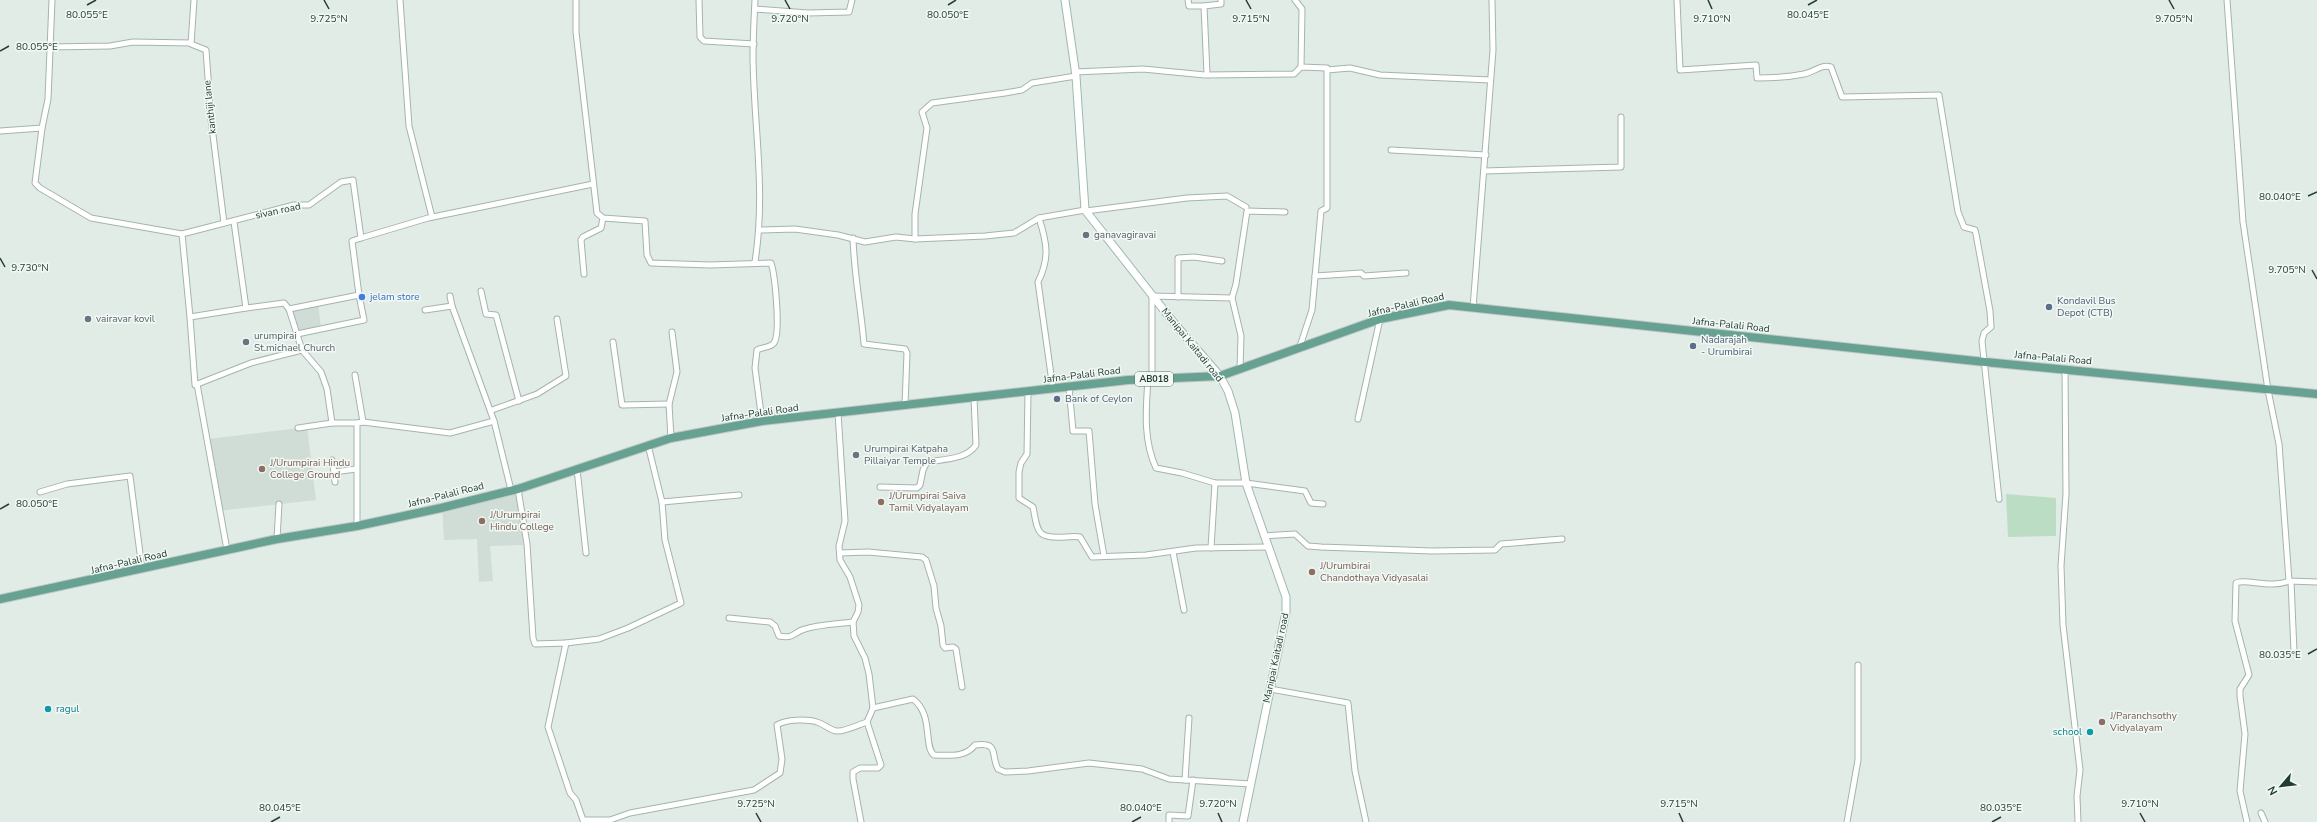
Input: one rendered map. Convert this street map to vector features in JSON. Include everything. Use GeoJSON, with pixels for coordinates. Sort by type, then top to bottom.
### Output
{"type":"FeatureCollection","features":[{"type":"Feature","properties":{"kind":"main road"},"geometry":{"type":"LineString","coordinates":[[1065,0],[1076,74],[1086,211]]}},
{"type":"Feature","properties":{"kind":"main road","name":"Manipai Kaitadi road"},"geometry":{"type":"LineString","coordinates":[[1086,211],[1152,296],[1220,376],[1233,403],[1246,483],[1287,605],[1243,822]]}},
{"type":"Feature","properties":{"kind":"main road","name":"Jafna-Palali Road"},"geometry":{"type":"LineString","coordinates":[[0,599],[277,539],[357,526],[515,489],[671,438],[762,422],[1053,388],[1150,379],[1220,376],[1380,319],[1449,305],[1985,362],[2317,394]]}},
{"type":"Feature","properties":{"kind":"street"},"geometry":{"type":"LineString","coordinates":[[0,131],[42,128],[48,99],[52,0]]}},
{"type":"Feature","properties":{"kind":"street"},"geometry":{"type":"LineString","coordinates":[[50,47],[110,46],[133,42],[191,43],[194,0]]}},
{"type":"Feature","properties":{"kind":"street"},"geometry":{"type":"LineString","coordinates":[[400,0],[409,126],[432,217]]}},
{"type":"Feature","properties":{"kind":"street"},"geometry":{"type":"LineString","coordinates":[[576,0],[576,32],[597,213],[604,218],[645,220],[646,255],[651,263],[710,265],[771,262],[774,272],[775,342],[770,346],[762,347],[757,350],[754,368],[762,422]]}},
{"type":"Feature","properties":{"kind":"street"},"geometry":{"type":"LineString","coordinates":[[700,0],[700,37],[704,41],[754,44]]}},
{"type":"Feature","properties":{"kind":"street"},"geometry":{"type":"LineString","coordinates":[[755,0],[754,44],[761,181],[760,230],[755,262]]}},
{"type":"Feature","properties":{"kind":"street"},"geometry":{"type":"LineString","coordinates":[[755,9],[808,12],[849,12],[852,0]]}},
{"type":"Feature","properties":{"kind":"street"},"geometry":{"type":"LineString","coordinates":[[1188,0],[1189,6],[1221,4],[1221,0]]}},
{"type":"Feature","properties":{"kind":"street"},"geometry":{"type":"LineString","coordinates":[[915,239],[915,214],[927,128],[922,112],[932,103],[1022,90],[1032,83],[1076,74],[1143,69],[1207,74],[1294,74],[1301,67],[1302,9],[1295,0]]}},
{"type":"Feature","properties":{"kind":"street"},"geometry":{"type":"LineString","coordinates":[[1473,308],[1493,50],[1492,0]]}},
{"type":"Feature","properties":{"kind":"street"},"geometry":{"type":"LineString","coordinates":[[1677,0],[1680,70],[1756,65],[1757,78],[1768,78],[1806,74],[1819,67],[1826,66],[1831,67],[1842,97],[1939,95],[1958,212],[1964,227],[1975,230],[1990,311],[1991,327],[1984,334],[1982,340],[1999,499]]}},
{"type":"Feature","properties":{"kind":"street"},"geometry":{"type":"LineString","coordinates":[[2227,0],[2243,222],[2268,390],[2279,444],[2294,652]]}},
{"type":"Feature","properties":{"kind":"street"},"geometry":{"type":"LineString","coordinates":[[1204,6],[1207,74]]}},
{"type":"Feature","properties":{"kind":"street","name":"kanthiji lane"},"geometry":{"type":"LineString","coordinates":[[191,43],[206,50],[211,119],[224,223]]}},
{"type":"Feature","properties":{"kind":"street"},"geometry":{"type":"LineString","coordinates":[[1301,67],[1327,68],[1327,70],[1350,68],[1380,76],[1490,80]]}},
{"type":"Feature","properties":{"kind":"street"},"geometry":{"type":"LineString","coordinates":[[1299,349],[1312,310],[1316,276],[1317,238],[1321,211],[1327,208],[1327,70]]}},
{"type":"Feature","properties":{"kind":"street"},"geometry":{"type":"LineString","coordinates":[[1484,172],[1621,167],[1621,117]]}},
{"type":"Feature","properties":{"kind":"street","name":"sivan road"},"geometry":{"type":"LineString","coordinates":[[42,128],[35,183],[40,188],[91,218],[182,234],[224,223],[234,222],[280,209],[309,205],[341,182],[353,180],[361,238]]}},
{"type":"Feature","properties":{"kind":"street"},"geometry":{"type":"LineString","coordinates":[[1391,150],[1486,155]]}},
{"type":"Feature","properties":{"kind":"street"},"geometry":{"type":"LineString","coordinates":[[297,334],[364,320],[352,241],[432,217],[593,184]]}},
{"type":"Feature","properties":{"kind":"street"},"geometry":{"type":"LineString","coordinates":[[760,230],[795,229],[853,238],[865,242],[896,237],[915,239],[1014,233],[1039,218],[1187,198],[1227,196],[1246,207]]}},
{"type":"Feature","properties":{"kind":"street"},"geometry":{"type":"LineString","coordinates":[[1240,369],[1241,336],[1232,298],[1247,212],[1285,212]]}},
{"type":"Feature","properties":{"kind":"street"},"geometry":{"type":"LineString","coordinates":[[584,274],[581,240],[583,237],[601,228],[604,218]]}},
{"type":"Feature","properties":{"kind":"street"},"geometry":{"type":"LineString","coordinates":[[1039,218],[1047,252],[1045,268],[1038,282],[1053,388]]}},
{"type":"Feature","properties":{"kind":"street"},"geometry":{"type":"LineString","coordinates":[[234,222],[246,308]]}},
{"type":"Feature","properties":{"kind":"street"},"geometry":{"type":"LineString","coordinates":[[182,234],[195,384],[197,384],[227,550]]}},
{"type":"Feature","properties":{"kind":"street"},"geometry":{"type":"LineString","coordinates":[[853,238],[855,276],[859,292],[864,344],[906,349],[905,405]]}},
{"type":"Feature","properties":{"kind":"street"},"geometry":{"type":"LineString","coordinates":[[1178,297],[1178,258],[1194,257],[1222,261]]}},
{"type":"Feature","properties":{"kind":"street"},"geometry":{"type":"LineString","coordinates":[[1316,276],[1339,273],[1361,273],[1364,276],[1406,273]]}},
{"type":"Feature","properties":{"kind":"street"},"geometry":{"type":"LineString","coordinates":[[481,291],[486,314],[496,315],[519,401]]}},
{"type":"Feature","properties":{"kind":"street"},"geometry":{"type":"LineString","coordinates":[[289,309],[359,295]]}},
{"type":"Feature","properties":{"kind":"street"},"geometry":{"type":"LineString","coordinates":[[450,296],[452,306],[492,410],[515,489],[527,544],[534,644],[566,643],[599,639],[628,628],[681,603],[671,558],[665,540],[662,502],[648,445]]}},
{"type":"Feature","properties":{"kind":"street"},"geometry":{"type":"LineString","coordinates":[[1232,298],[1152,296],[1150,379],[1146,420],[1150,456],[1156,468],[1182,473],[1215,483],[1246,483],[1305,491],[1311,503],[1323,504]]}},
{"type":"Feature","properties":{"kind":"street"},"geometry":{"type":"LineString","coordinates":[[190,317],[284,303],[289,309],[302,350],[320,372],[327,389],[332,423]]}},
{"type":"Feature","properties":{"kind":"street"},"geometry":{"type":"LineString","coordinates":[[425,310],[452,306]]}},
{"type":"Feature","properties":{"kind":"street"},"geometry":{"type":"LineString","coordinates":[[492,410],[537,394],[566,376],[557,319]]}},
{"type":"Feature","properties":{"kind":"street"},"geometry":{"type":"LineString","coordinates":[[1358,419],[1380,319]]}},
{"type":"Feature","properties":{"kind":"street"},"geometry":{"type":"LineString","coordinates":[[671,438],[668,404],[677,372],[672,332]]}},
{"type":"Feature","properties":{"kind":"street"},"geometry":{"type":"LineString","coordinates":[[613,342],[622,405],[668,404]]}},
{"type":"Feature","properties":{"kind":"street"},"geometry":{"type":"LineString","coordinates":[[197,384],[251,363],[302,350]]}},
{"type":"Feature","properties":{"kind":"street"},"geometry":{"type":"LineString","coordinates":[[2065,369],[2066,494],[2061,566],[2063,625],[2080,770],[2077,796],[2078,822]]}},
{"type":"Feature","properties":{"kind":"street"},"geometry":{"type":"LineString","coordinates":[[355,375],[363,422]]}},
{"type":"Feature","properties":{"kind":"street"},"geometry":{"type":"LineString","coordinates":[[1069,387],[1074,431],[1089,431],[1095,504],[1104,556]]}},
{"type":"Feature","properties":{"kind":"street"},"geometry":{"type":"LineString","coordinates":[[1028,392],[1027,454],[1021,463],[1019,472],[1019,498],[1033,507],[1038,531],[1042,536],[1049,538],[1080,537],[1090,556],[1173,552],[1211,548],[1268,547]]}},
{"type":"Feature","properties":{"kind":"street"},"geometry":{"type":"LineString","coordinates":[[880,486],[917,488],[920,485],[923,470],[927,462],[957,457],[971,451],[976,445],[974,398]]}},
{"type":"Feature","properties":{"kind":"street"},"geometry":{"type":"LineString","coordinates":[[838,413],[845,521],[839,546],[840,560],[850,577],[859,605],[858,612],[852,622],[854,636],[865,658],[873,708],[867,722],[881,765],[878,768],[860,768],[853,772],[852,779],[861,822]]}},
{"type":"Feature","properties":{"kind":"street"},"geometry":{"type":"LineString","coordinates":[[298,428],[332,423],[363,422],[450,434],[494,421]]}},
{"type":"Feature","properties":{"kind":"street"},"geometry":{"type":"LineString","coordinates":[[357,423],[357,526]]}},
{"type":"Feature","properties":{"kind":"street"},"geometry":{"type":"LineString","coordinates":[[332,460],[334,482]]}},
{"type":"Feature","properties":{"kind":"street"},"geometry":{"type":"LineString","coordinates":[[334,472],[356,469]]}},
{"type":"Feature","properties":{"kind":"street"},"geometry":{"type":"LineString","coordinates":[[577,469],[586,553]]}},
{"type":"Feature","properties":{"kind":"street"},"geometry":{"type":"LineString","coordinates":[[40,492],[67,484],[130,476],[142,569]]}},
{"type":"Feature","properties":{"kind":"street"},"geometry":{"type":"LineString","coordinates":[[1211,548],[1215,483]]}},
{"type":"Feature","properties":{"kind":"street"},"geometry":{"type":"LineString","coordinates":[[662,502],[739,495]]}},
{"type":"Feature","properties":{"kind":"street"},"geometry":{"type":"LineString","coordinates":[[277,539],[279,504]]}},
{"type":"Feature","properties":{"kind":"street"},"geometry":{"type":"LineString","coordinates":[[1264,536],[1295,534],[1308,546],[1321,548],[1432,551],[1495,550],[1500,544],[1562,539]]}},
{"type":"Feature","properties":{"kind":"street"},"geometry":{"type":"LineString","coordinates":[[840,553],[868,552],[922,557],[926,560],[934,586],[936,608],[941,626],[943,645],[946,648],[953,647],[956,649],[962,687]]}},
{"type":"Feature","properties":{"kind":"street"},"geometry":{"type":"LineString","coordinates":[[1173,552],[1184,610]]}},
{"type":"Feature","properties":{"kind":"street"},"geometry":{"type":"LineString","coordinates":[[2247,822],[2240,791],[2245,734],[2240,689],[2249,675],[2235,621],[2236,583],[2245,582],[2269,585],[2290,581],[2317,582]]}},
{"type":"Feature","properties":{"kind":"street"},"geometry":{"type":"LineString","coordinates":[[729,618],[770,622],[775,626],[779,636],[787,637],[796,636],[803,629],[852,622]]}},
{"type":"Feature","properties":{"kind":"street"},"geometry":{"type":"LineString","coordinates":[[566,643],[548,727],[570,793],[576,800],[583,820],[610,821],[630,813],[754,790],[763,786],[780,773],[782,759],[776,727],[780,722],[810,720],[818,722],[837,732],[867,722]]}},
{"type":"Feature","properties":{"kind":"street"},"geometry":{"type":"LineString","coordinates":[[1847,822],[1858,760],[1858,665]]}},
{"type":"Feature","properties":{"kind":"street"},"geometry":{"type":"LineString","coordinates":[[1270,689],[1348,703],[1355,771],[1366,822]]}},
{"type":"Feature","properties":{"kind":"street"},"geometry":{"type":"LineString","coordinates":[[873,708],[913,699],[918,703],[927,724],[930,748],[934,756],[964,754],[970,751],[975,745],[984,744],[991,747],[994,752],[998,769],[1005,772],[1089,763],[1123,766],[1142,770],[1169,779],[1251,784]]}},
{"type":"Feature","properties":{"kind":"street"},"geometry":{"type":"LineString","coordinates":[[1184,780],[1189,718]]}},
{"type":"Feature","properties":{"kind":"street"},"geometry":{"type":"LineString","coordinates":[[1169,822],[1169,815],[1188,816],[1193,780]]}},
{"type":"Feature","properties":{"kind":"street"},"geometry":{"type":"LineString","coordinates":[[2261,812],[2265,822]]}},
{"type":"Feature","properties":{"kind":"shaded area"},"geometry":{"type":"Polygon","coordinates":[[[318,302],[321,328],[297,334],[289,309],[318,302]]]}},
{"type":"Feature","properties":{"kind":"shaded area","name":"J/Urumpirai Hindu College Ground"},"geometry":{"type":"Polygon","coordinates":[[[307,427],[316,500],[217,511],[208,439],[307,427]]]}},
{"type":"Feature","properties":{"kind":"shaded area","name":"J/Urumpirai Hindu College"},"geometry":{"type":"Polygon","coordinates":[[[520,483],[523,545],[490,546],[493,581],[479,582],[477,539],[444,540],[442,504],[520,483]]]}},
{"type":"Feature","properties":{"kind":"green space"},"geometry":{"type":"Polygon","coordinates":[[[2006,494],[2056,498],[2056,536],[2008,537],[2006,494]]]}},
{"type":"Feature","properties":{"kind":"place","name":"ganavagiravai"},"geometry":{"type":"Point","coordinates":[1086,235]}},
{"type":"Feature","properties":{"kind":"place","name":"jelam store"},"geometry":{"type":"Point","coordinates":[362,297]}},
{"type":"Feature","properties":{"kind":"place","name":"Kondavil Bus Depot (CTB)"},"geometry":{"type":"Point","coordinates":[2049,307]}},
{"type":"Feature","properties":{"kind":"place","name":"vairavar kovil"},"geometry":{"type":"Point","coordinates":[88,319]}},
{"type":"Feature","properties":{"kind":"place","name":"urumpirai St.michael Church"},"geometry":{"type":"Point","coordinates":[246,342]}},
{"type":"Feature","properties":{"kind":"place","name":"Nadarajah - Urumbirai"},"geometry":{"type":"Point","coordinates":[1693,346]}},
{"type":"Feature","properties":{"kind":"place","name":"Bank of Ceylon"},"geometry":{"type":"Point","coordinates":[1057,399]}},
{"type":"Feature","properties":{"kind":"place","name":"Urumpirai Katpaha Pillaiyar Temple"},"geometry":{"type":"Point","coordinates":[856,455]}},
{"type":"Feature","properties":{"kind":"place","name":"J/Urumpirai Hindu College Ground"},"geometry":{"type":"Point","coordinates":[262,469]}},
{"type":"Feature","properties":{"kind":"place","name":"J/Urumpirai Saiva Tamil Vidyalayam"},"geometry":{"type":"Point","coordinates":[881,502]}},
{"type":"Feature","properties":{"kind":"place","name":"J/Urumpirai Hindu College"},"geometry":{"type":"Point","coordinates":[482,521]}},
{"type":"Feature","properties":{"kind":"place","name":"J/Urumbirai Chandothaya Vidyasalai"},"geometry":{"type":"Point","coordinates":[1312,572]}},
{"type":"Feature","properties":{"kind":"place","name":"ragul"},"geometry":{"type":"Point","coordinates":[48,709]}},
{"type":"Feature","properties":{"kind":"place","name":"J/Paranchsothy Vidyalayam"},"geometry":{"type":"Point","coordinates":[2102,722]}},
{"type":"Feature","properties":{"kind":"place","name":"school"},"geometry":{"type":"Point","coordinates":[2090,732]}}]}
